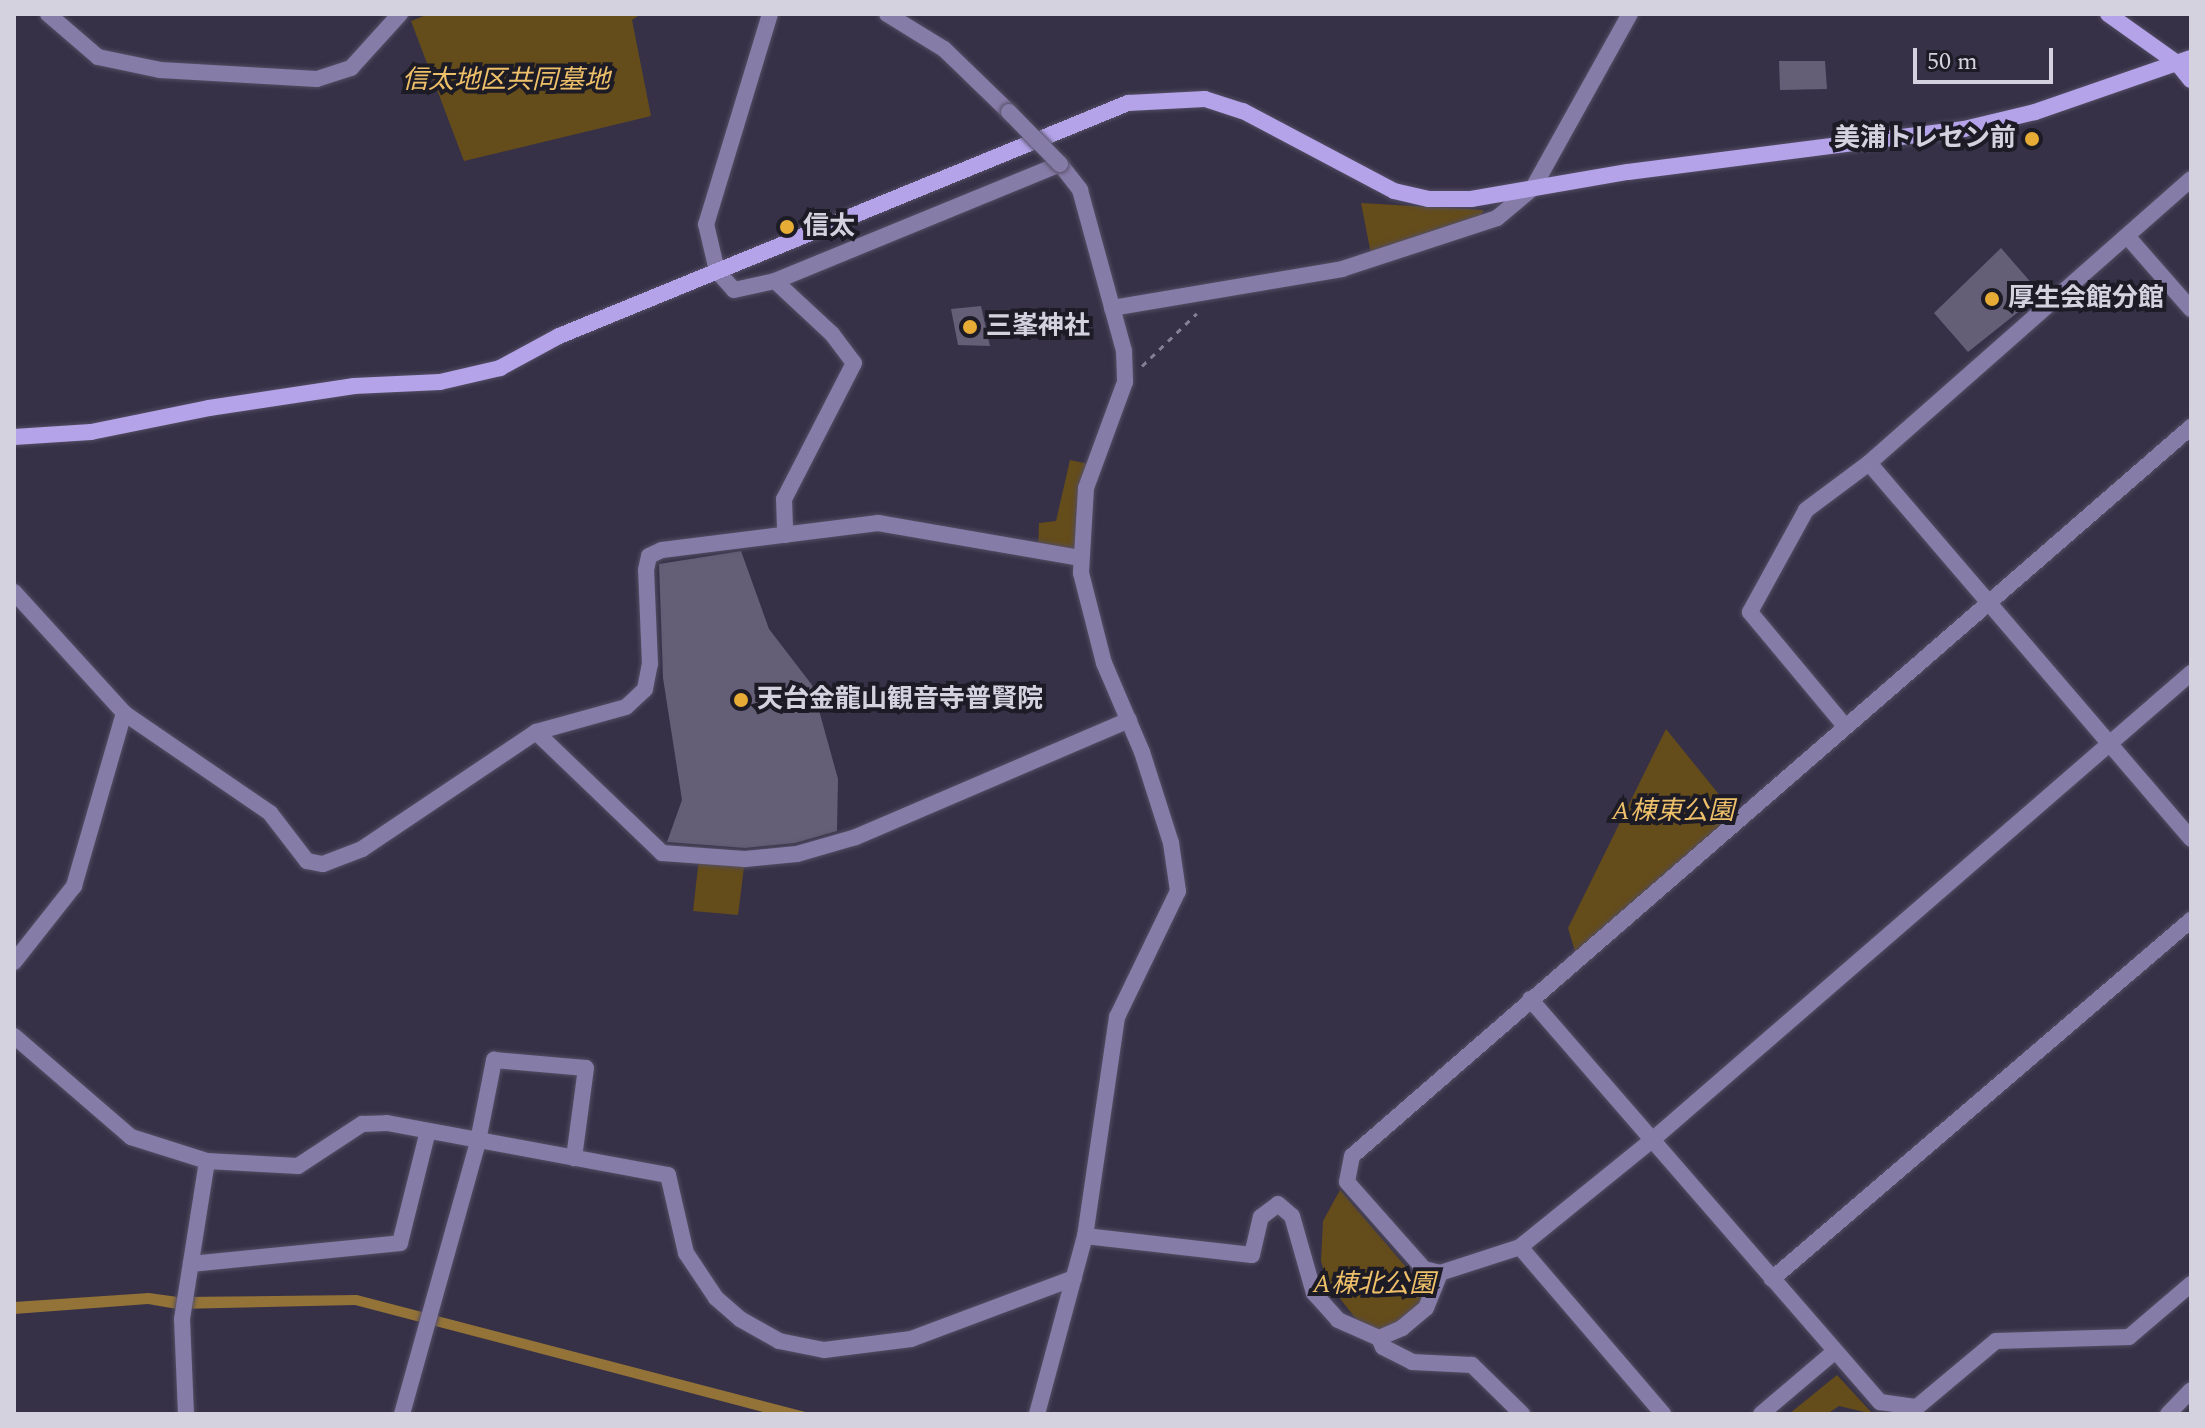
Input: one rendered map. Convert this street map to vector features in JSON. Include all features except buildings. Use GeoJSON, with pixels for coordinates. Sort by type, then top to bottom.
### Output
{"type":"FeatureCollection","features":[{"type":"Feature","properties":{"kind":"street"},"geometry":{"type":"LineString","coordinates":[[48,14],[98,57],[160,70],[317,79],[351,68],[400,14]]}},
{"type":"Feature","properties":{"kind":"street"},"geometry":{"type":"LineString","coordinates":[[770,14],[710,200],[708,249],[717,271],[734,290],[775,281],[1060,164]]}},
{"type":"Feature","properties":{"kind":"street"},"geometry":{"type":"LineString","coordinates":[[1112,308],[1342,269],[1497,218],[1533,188],[1630,14]]}},
{"type":"Feature","properties":{"kind":"street"},"geometry":{"type":"LineString","coordinates":[[2108,14],[2184,61],[2191,80]]}},
{"type":"Feature","properties":{"kind":"street"},"geometry":{"type":"LineString","coordinates":[[894,15],[944,49],[1060,164],[1080,190],[1124,351],[1125,382],[1086,488],[1081,558],[1097,637],[1171,843],[1178,891],[1117,1017],[1085,1236],[1037,1414]]}},
{"type":"Feature","properties":{"kind":"street"},"geometry":{"type":"LineString","coordinates":[[14,437],[91,432],[325,390],[440,382],[485,371],[1084,117],[1167,98],[1205,99],[1243,111],[1394,191],[1429,199],[1471,199],[1964,129],[2184,61]]}},
{"type":"Feature","properties":{"kind":"street"},"geometry":{"type":"LineString","coordinates":[[1844,725],[1750,612],[1806,510],[1869,463],[2191,179]]}},
{"type":"Feature","properties":{"kind":"street"},"geometry":{"type":"LineString","coordinates":[[2127,236],[2191,309]]}},
{"type":"Feature","properties":{"kind":"street"},"geometry":{"type":"LineString","coordinates":[[775,281],[832,334],[854,363],[784,499],[785,535]]}},
{"type":"Feature","properties":{"kind":"street"},"geometry":{"type":"LineString","coordinates":[[2191,427],[1844,725],[1352,1156],[1347,1182],[1424,1269],[1440,1273],[1520,1247],[1651,1141],[2191,673]]}},
{"type":"Feature","properties":{"kind":"street"},"geometry":{"type":"LineString","coordinates":[[1869,463],[2191,839]]}},
{"type":"Feature","properties":{"kind":"street"},"geometry":{"type":"LineString","coordinates":[[14,592],[124,713],[270,813],[307,861],[323,864],[362,849],[536,732],[626,707],[645,689],[650,664],[649,556],[878,523],[1081,558]]}},
{"type":"Feature","properties":{"kind":"street"},"geometry":{"type":"LineString","coordinates":[[14,962],[74,886],[124,713]]}},
{"type":"Feature","properties":{"kind":"street"},"geometry":{"type":"LineString","coordinates":[[536,732],[662,853],[745,859],[797,854],[856,837],[1129,720]]}},
{"type":"Feature","properties":{"kind":"street"},"geometry":{"type":"LineString","coordinates":[[1772,1279],[2191,920]]}},
{"type":"Feature","properties":{"kind":"street"},"geometry":{"type":"LineString","coordinates":[[1530,999],[1880,1402],[1917,1407],[1996,1341],[2129,1337],[2191,1284]]}},
{"type":"Feature","properties":{"kind":"street"},"geometry":{"type":"LineString","coordinates":[[14,1036],[131,1137],[207,1161],[298,1166],[362,1124],[428,1131],[668,1175],[686,1253],[716,1298],[740,1319],[779,1341],[824,1350],[911,1339],[1074,1278]]}},
{"type":"Feature","properties":{"kind":"street"},"geometry":{"type":"LineString","coordinates":[[402,1414],[478,1141],[494,1060],[586,1068],[574,1158]]}},
{"type":"Feature","properties":{"kind":"street"},"geometry":{"type":"LineString","coordinates":[[191,1264],[400,1243],[428,1131]]}},
{"type":"Feature","properties":{"kind":"street"},"geometry":{"type":"LineString","coordinates":[[186,1414],[183,1315],[207,1161]]}},
{"type":"Feature","properties":{"kind":"street"},"geometry":{"type":"LineString","coordinates":[[1085,1236],[1252,1255],[1261,1217],[1278,1204],[1292,1216],[1314,1293],[1338,1320],[1379,1338],[1383,1347],[1412,1362],[1472,1365],[1522,1414]]}},
{"type":"Feature","properties":{"kind":"street"},"geometry":{"type":"LineString","coordinates":[[1520,1247],[1663,1414]]}},
{"type":"Feature","properties":{"kind":"street"},"geometry":{"type":"LineString","coordinates":[[1379,1338],[1402,1328],[1426,1308],[1440,1273]]}},
{"type":"Feature","properties":{"kind":"street"},"geometry":{"type":"LineString","coordinates":[[1761,1414],[1834,1352]]}},
{"type":"Feature","properties":{"kind":"street"},"geometry":{"type":"LineString","coordinates":[[2168,1414],[2191,1390]]}},
{"type":"Feature","properties":{"kind":"path"},"geometry":{"type":"LineString","coordinates":[[1125,382],[1200,310]]}},
{"type":"Feature","properties":{"kind":"green space","name":"信太地区共同墓地"},"geometry":{"type":"Polygon","coordinates":[[[429,14],[641,14],[632,20],[651,116],[464,161],[411,21],[429,14]]]}},
{"type":"Feature","properties":{"kind":"green space"},"geometry":{"type":"Polygon","coordinates":[[[1361,203],[1484,210],[1476,225],[1372,259],[1361,203]]]}},
{"type":"Feature","properties":{"kind":"green space"},"geometry":{"type":"Polygon","coordinates":[[[1070,460],[1094,465],[1081,558],[1038,551],[1039,523],[1056,521],[1070,460]]]}},
{"type":"Feature","properties":{"kind":"green space","name":"A棟東公園"},"geometry":{"type":"Polygon","coordinates":[[[1666,729],[1738,818],[1577,958],[1568,928],[1666,729]]]}},
{"type":"Feature","properties":{"kind":"green space"},"geometry":{"type":"Polygon","coordinates":[[[699,858],[745,859],[738,915],[693,911],[699,858]]]}},
{"type":"Feature","properties":{"kind":"green space","name":"A棟北公園"},"geometry":{"type":"Polygon","coordinates":[[[1340,1190],[1425,1289],[1422,1303],[1388,1330],[1363,1328],[1327,1282],[1321,1261],[1323,1221],[1340,1190]]]}},
{"type":"Feature","properties":{"kind":"green space"},"geometry":{"type":"Polygon","coordinates":[[[1837,1375],[1873,1414],[1839,1406],[1827,1414],[1789,1414],[1837,1375]]]}},
{"type":"Feature","properties":{"kind":"shaded area"},"geometry":{"type":"Polygon","coordinates":[[[149,1293],[178,1297],[357,1295],[813,1414],[771,1414],[355,1305],[177,1309],[148,1304],[14,1314],[14,1302],[149,1293]]]}},
{"type":"Feature","properties":{"kind":"place","name":"美浦トレセン前"},"geometry":{"type":"Point","coordinates":[2032,139]}},
{"type":"Feature","properties":{"kind":"place","name":"信太"},"geometry":{"type":"Point","coordinates":[787,227]}},
{"type":"Feature","properties":{"kind":"place","name":"厚生会館分館"},"geometry":{"type":"Point","coordinates":[1992,299]}},
{"type":"Feature","properties":{"kind":"place","name":"三峯神社"},"geometry":{"type":"Point","coordinates":[970,327]}},
{"type":"Feature","properties":{"kind":"place","name":"天台金龍山観音寺普賢院"},"geometry":{"type":"Point","coordinates":[741,700]}}]}
